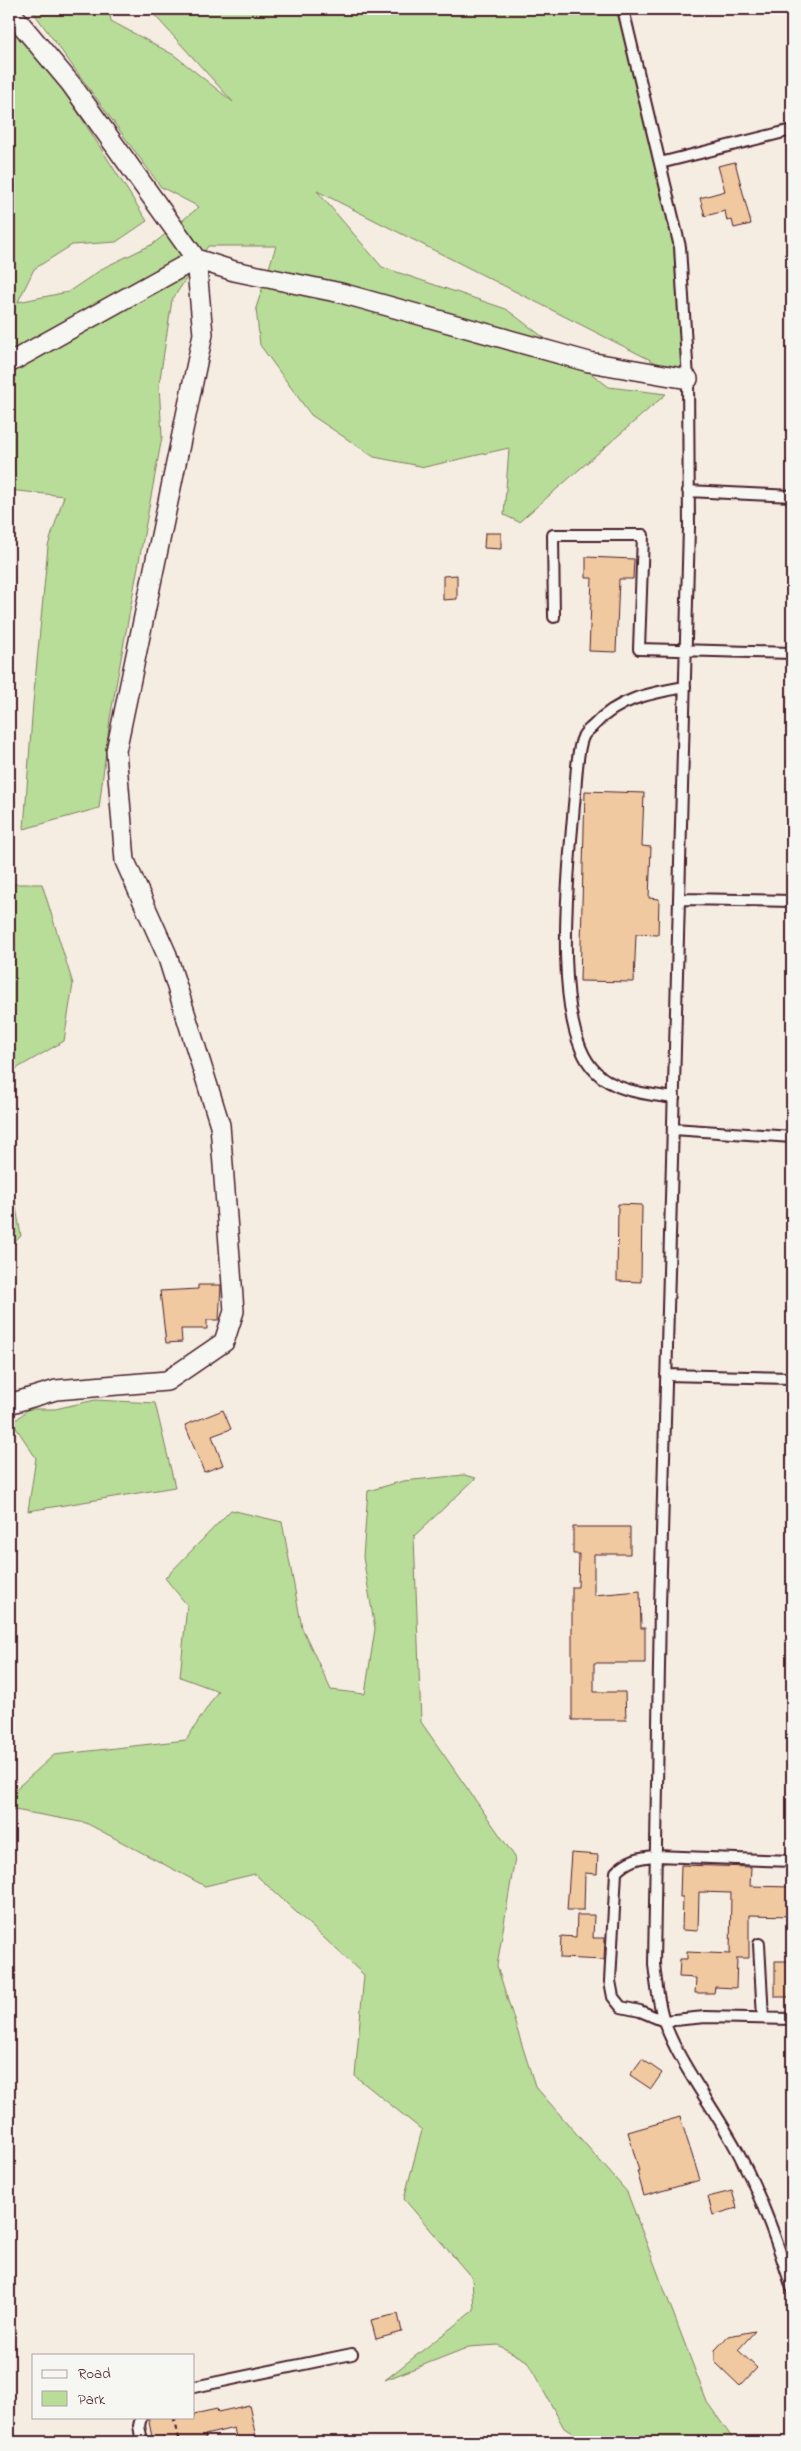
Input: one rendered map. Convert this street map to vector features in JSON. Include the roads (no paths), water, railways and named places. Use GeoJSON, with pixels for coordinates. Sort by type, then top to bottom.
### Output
{"type":"FeatureCollection","features":[{"type":"Feature","properties":{"kind":"street"},"geometry":{"type":"LineString","coordinates":[[9,10],[71,84],[196,259],[203,334],[116,751],[124,861],[167,955],[220,1125],[234,1311],[224,1342],[167,1381],[56,1390],[9,1404]]}},
{"type":"Feature","properties":{"kind":"street"},"geometry":{"type":"LineString","coordinates":[[9,363],[196,259],[234,271],[341,293],[590,362],[688,379]]}},
{"type":"Feature","properties":{"kind":"lane"},"geometry":{"type":"LineString","coordinates":[[623,9],[680,247],[688,379],[686,650],[666,1375],[654,1964],[664,2022],[682,2057],[742,2159],[776,2239],[792,2288]]}},
{"type":"Feature","properties":{"kind":"lane"},"geometry":{"type":"LineString","coordinates":[[660,163],[792,130]]}},
{"type":"Feature","properties":{"kind":"lane"},"geometry":{"type":"LineString","coordinates":[[688,491],[792,496]]}},
{"type":"Feature","properties":{"kind":"lane"},"geometry":{"type":"LineString","coordinates":[[554,617],[553,535],[643,535],[639,649],[792,653]]}},
{"type":"Feature","properties":{"kind":"lane"},"geometry":{"type":"LineString","coordinates":[[674,1098],[614,1085],[596,1072],[582,1052],[574,1030],[570,1005],[565,942],[578,763],[583,737],[603,714],[620,704],[647,693],[684,687]]}},
{"type":"Feature","properties":{"kind":"lane"},"geometry":{"type":"LineString","coordinates":[[679,899],[792,901]]}},
{"type":"Feature","properties":{"kind":"lane"},"geometry":{"type":"LineString","coordinates":[[673,1129],[792,1137]]}},
{"type":"Feature","properties":{"kind":"lane"},"geometry":{"type":"LineString","coordinates":[[666,1375],[792,1378]]}},
{"type":"Feature","properties":{"kind":"lane"},"geometry":{"type":"LineString","coordinates":[[792,1861],[656,1856],[640,1857],[626,1862],[616,1872],[610,1981],[613,1997],[621,2007],[640,2011],[664,2022],[705,2017],[792,2019]]}},
{"type":"Feature","properties":{"kind":"lane"},"geometry":{"type":"LineString","coordinates":[[759,1944],[763,2018]]}},
{"type":"Feature","properties":{"kind":"lane"},"geometry":{"type":"LineString","coordinates":[[195,2387],[352,2354]]}},
{"type":"Feature","properties":{"kind":"lane"},"geometry":{"type":"LineString","coordinates":[[141,2418],[139,2426],[142,2442]]}}]}
